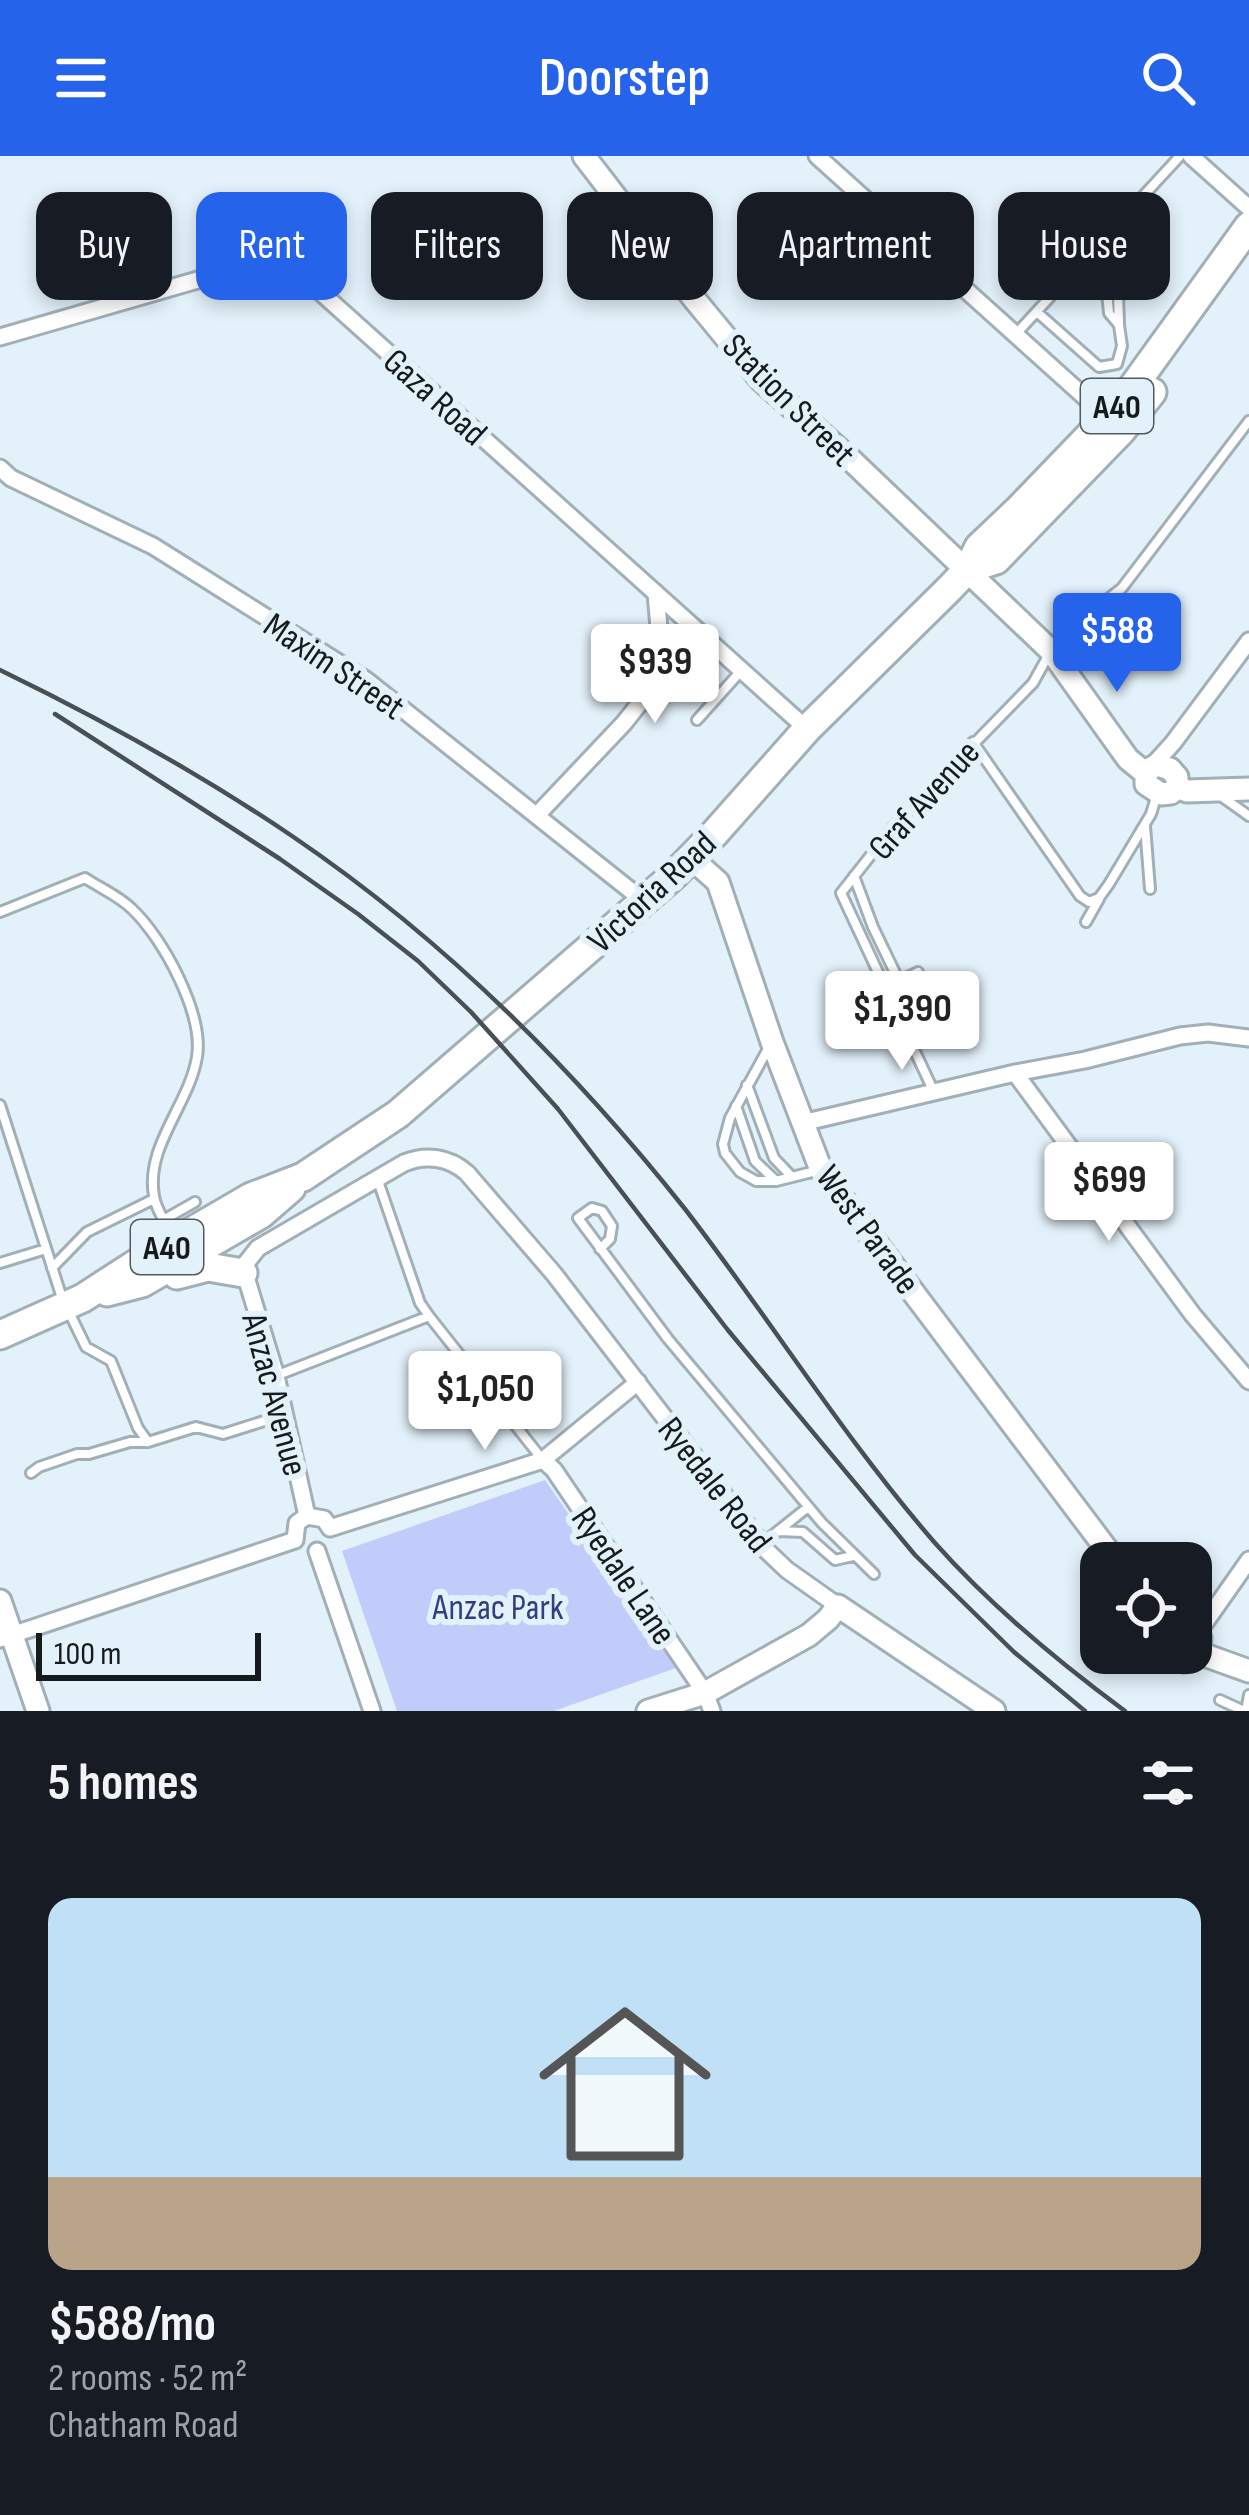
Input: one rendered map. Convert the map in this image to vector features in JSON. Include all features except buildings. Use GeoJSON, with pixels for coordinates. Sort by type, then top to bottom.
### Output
{"type":"FeatureCollection","features":[{"type":"Feature","properties":{"kind":"highway","name":"Victoria Road"},"geometry":{"type":"LineString","coordinates":[[0,1336],[74,1302],[175,1240],[261,1214],[303,1177],[398,1114],[645,902],[691,858],[807,728],[968,569],[979,547],[1107,417],[1249,226]]}},
{"type":"Feature","properties":{"kind":"highway","name":"Victoria Road"},"geometry":{"type":"LineString","coordinates":[[968,569],[996,560],[1121,431],[1249,256]]}},
{"type":"Feature","properties":{"kind":"highway","name":"Victoria Road"},"geometry":{"type":"LineString","coordinates":[[74,1302],[142,1283],[175,1240]]}},
{"type":"Feature","properties":{"kind":"highway"},"geometry":{"type":"LineString","coordinates":[[142,1283],[208,1267],[243,1273]]}},
{"type":"Feature","properties":{"kind":"street","name":"Station Street"},"geometry":{"type":"LineString","coordinates":[[584,156],[761,380],[1051,651],[1128,759],[1158,780]]}},
{"type":"Feature","properties":{"kind":"street"},"geometry":{"type":"LineString","coordinates":[[818,156],[1107,417]]}},
{"type":"Feature","properties":{"kind":"street"},"geometry":{"type":"LineString","coordinates":[[1191,156],[1249,208]]}},
{"type":"Feature","properties":{"kind":"street","name":"Gaza Road"},"geometry":{"type":"LineString","coordinates":[[1,333],[266,260],[283,262],[807,728]]}},
{"type":"Feature","properties":{"kind":"street","name":"Maxim Street"},"geometry":{"type":"LineString","coordinates":[[0,468],[10,478],[152,545],[366,680],[645,902]]}},
{"type":"Feature","properties":{"kind":"street"},"geometry":{"type":"LineString","coordinates":[[538,815],[663,674],[656,593]]}},
{"type":"Feature","properties":{"kind":"street"},"geometry":{"type":"LineString","coordinates":[[1249,641],[1174,743],[1158,780],[1187,791],[1249,789]]}},
{"type":"Feature","properties":{"kind":"street","name":"West Parade"},"geometry":{"type":"LineString","coordinates":[[691,858],[718,883],[821,1170],[1101,1542]]}},
{"type":"Feature","properties":{"kind":"street"},"geometry":{"type":"LineString","coordinates":[[802,1123],[1194,1034],[1249,1038]]}},
{"type":"Feature","properties":{"kind":"street"},"geometry":{"type":"LineString","coordinates":[[1015,1073],[1193,1315],[1249,1381]]}},
{"type":"Feature","properties":{"kind":"street","name":"Ryedale Road"},"geometry":{"type":"LineString","coordinates":[[377,1178],[416,1158],[435,1158],[467,1172],[554,1274],[787,1570],[994,1711]]}},
{"type":"Feature","properties":{"kind":"street"},"geometry":{"type":"LineString","coordinates":[[243,1273],[258,1247],[377,1178]]}},
{"type":"Feature","properties":{"kind":"street","name":"Anzac Avenue"},"geometry":{"type":"LineString","coordinates":[[243,1273],[276,1376],[307,1516]]}},
{"type":"Feature","properties":{"kind":"street"},"geometry":{"type":"LineString","coordinates":[[330,1528],[543,1460],[638,1382]]}},
{"type":"Feature","properties":{"kind":"street","name":"Ryedale Lane"},"geometry":{"type":"LineString","coordinates":[[543,1460],[709,1702]]}},
{"type":"Feature","properties":{"kind":"street"},"geometry":{"type":"LineString","coordinates":[[307,1516],[319,1516],[330,1528],[330,1540],[317,1551],[304,1550],[296,1540],[297,1523],[307,1516]]}},
{"type":"Feature","properties":{"kind":"street"},"geometry":{"type":"LineString","coordinates":[[6,1637],[296,1540]]}},
{"type":"Feature","properties":{"kind":"street"},"geometry":{"type":"LineString","coordinates":[[317,1551],[372,1711]]}},
{"type":"Feature","properties":{"kind":"street"},"geometry":{"type":"LineString","coordinates":[[1212,1615],[1249,1559]]}},
{"type":"Feature","properties":{"kind":"street"},"geometry":{"type":"LineString","coordinates":[[0,1601],[6,1637],[38,1711]]}},
{"type":"Feature","properties":{"kind":"street"},"geometry":{"type":"LineString","coordinates":[[649,1711],[709,1702],[809,1635],[838,1606]]}},
{"type":"Feature","properties":{"kind":"street"},"geometry":{"type":"LineString","coordinates":[[1212,1649],[1249,1671]]}},
{"type":"Feature","properties":{"kind":"lane"},"geometry":{"type":"LineString","coordinates":[[1147,192],[1180,156]]}},
{"type":"Feature","properties":{"kind":"lane"},"geometry":{"type":"LineString","coordinates":[[1015,334],[1048,300]]}},
{"type":"Feature","properties":{"kind":"lane"},"geometry":{"type":"LineString","coordinates":[[1037,312],[1099,367],[1117,364],[1122,354],[1119,325],[1109,313],[1108,300]]}},
{"type":"Feature","properties":{"kind":"lane","name":"Graf Avenue"},"geometry":{"type":"LineString","coordinates":[[933,1092],[841,892],[892,827],[1033,683],[1058,638],[1122,588],[1249,421]]}},
{"type":"Feature","properties":{"kind":"lane"},"geometry":{"type":"LineString","coordinates":[[697,720],[742,670]]}},
{"type":"Feature","properties":{"kind":"lane"},"geometry":{"type":"LineString","coordinates":[[973,742],[1080,896],[1089,902],[1100,898]]}},
{"type":"Feature","properties":{"kind":"lane"},"geometry":{"type":"LineString","coordinates":[[1086,922],[1151,814],[1158,780]]}},
{"type":"Feature","properties":{"kind":"lane"},"geometry":{"type":"LineString","coordinates":[[1213,790],[1249,815]]}},
{"type":"Feature","properties":{"kind":"lane"},"geometry":{"type":"LineString","coordinates":[[1145,824],[1150,889]]}},
{"type":"Feature","properties":{"kind":"lane"},"geometry":{"type":"LineString","coordinates":[[854,876],[899,981],[918,972]]}},
{"type":"Feature","properties":{"kind":"lane"},"geometry":{"type":"LineString","coordinates":[[0,912],[86,878],[130,907],[155,937],[185,993],[198,1036],[197,1060],[153,1165],[154,1199],[175,1240]]}},
{"type":"Feature","properties":{"kind":"lane"},"geometry":{"type":"LineString","coordinates":[[772,1042],[736,1106],[725,1132],[725,1153],[748,1177],[766,1183],[821,1170]]}},
{"type":"Feature","properties":{"kind":"lane"},"geometry":{"type":"LineString","coordinates":[[747,1084],[774,1158],[793,1177]]}},
{"type":"Feature","properties":{"kind":"lane"},"geometry":{"type":"LineString","coordinates":[[0,1106],[52,1268],[74,1302],[86,1347],[111,1360],[138,1429],[148,1442]]}},
{"type":"Feature","properties":{"kind":"lane"},"geometry":{"type":"LineString","coordinates":[[736,1106],[754,1161],[776,1181]]}},
{"type":"Feature","properties":{"kind":"lane"},"geometry":{"type":"LineString","coordinates":[[377,1178],[420,1303],[543,1460]]}},
{"type":"Feature","properties":{"kind":"lane"},"geometry":{"type":"LineString","coordinates":[[52,1268],[87,1232],[154,1199]]}},
{"type":"Feature","properties":{"kind":"lane"},"geometry":{"type":"LineString","coordinates":[[175,1240],[195,1202]]}},
{"type":"Feature","properties":{"kind":"lane"},"geometry":{"type":"LineString","coordinates":[[600,1249],[610,1239],[612,1226],[602,1211],[592,1208],[578,1218],[600,1249],[668,1339],[808,1507],[874,1574]]}},
{"type":"Feature","properties":{"kind":"lane"},"geometry":{"type":"LineString","coordinates":[[0,1264],[46,1249]]}},
{"type":"Feature","properties":{"kind":"lane"},"geometry":{"type":"LineString","coordinates":[[276,1376],[430,1316]]}},
{"type":"Feature","properties":{"kind":"lane"},"geometry":{"type":"LineString","coordinates":[[31,1473],[77,1454],[148,1442],[196,1427],[224,1434],[284,1414]]}},
{"type":"Feature","properties":{"kind":"lane"},"geometry":{"type":"LineString","coordinates":[[762,1544],[808,1507]]}},
{"type":"Feature","properties":{"kind":"lane"},"geometry":{"type":"LineString","coordinates":[[778,1531],[802,1532],[836,1560],[853,1556]]}},
{"type":"Feature","properties":{"kind":"lane"},"geometry":{"type":"LineString","coordinates":[[1220,1700],[1245,1711],[1249,1695]]}},
{"type":"Feature","properties":{"kind":"green space","name":"Anzac Park"},"geometry":{"type":"Polygon","coordinates":[[[545,1480],[676,1668],[554,1711],[397,1711],[342,1551],[545,1480]]]}},
{"type":"Feature","properties":{"kind":"railway"},"geometry":{"type":"LineString","coordinates":[[0,670],[221,790],[347,875],[452,961],[551,1056],[642,1157],[935,1543],[1026,1632],[1125,1711]]}},
{"type":"Feature","properties":{"kind":"railway"},"geometry":{"type":"LineString","coordinates":[[55,714],[358,914],[418,961],[471,1012],[558,1109],[727,1329],[915,1555],[1014,1652],[1085,1711]]}}]}
